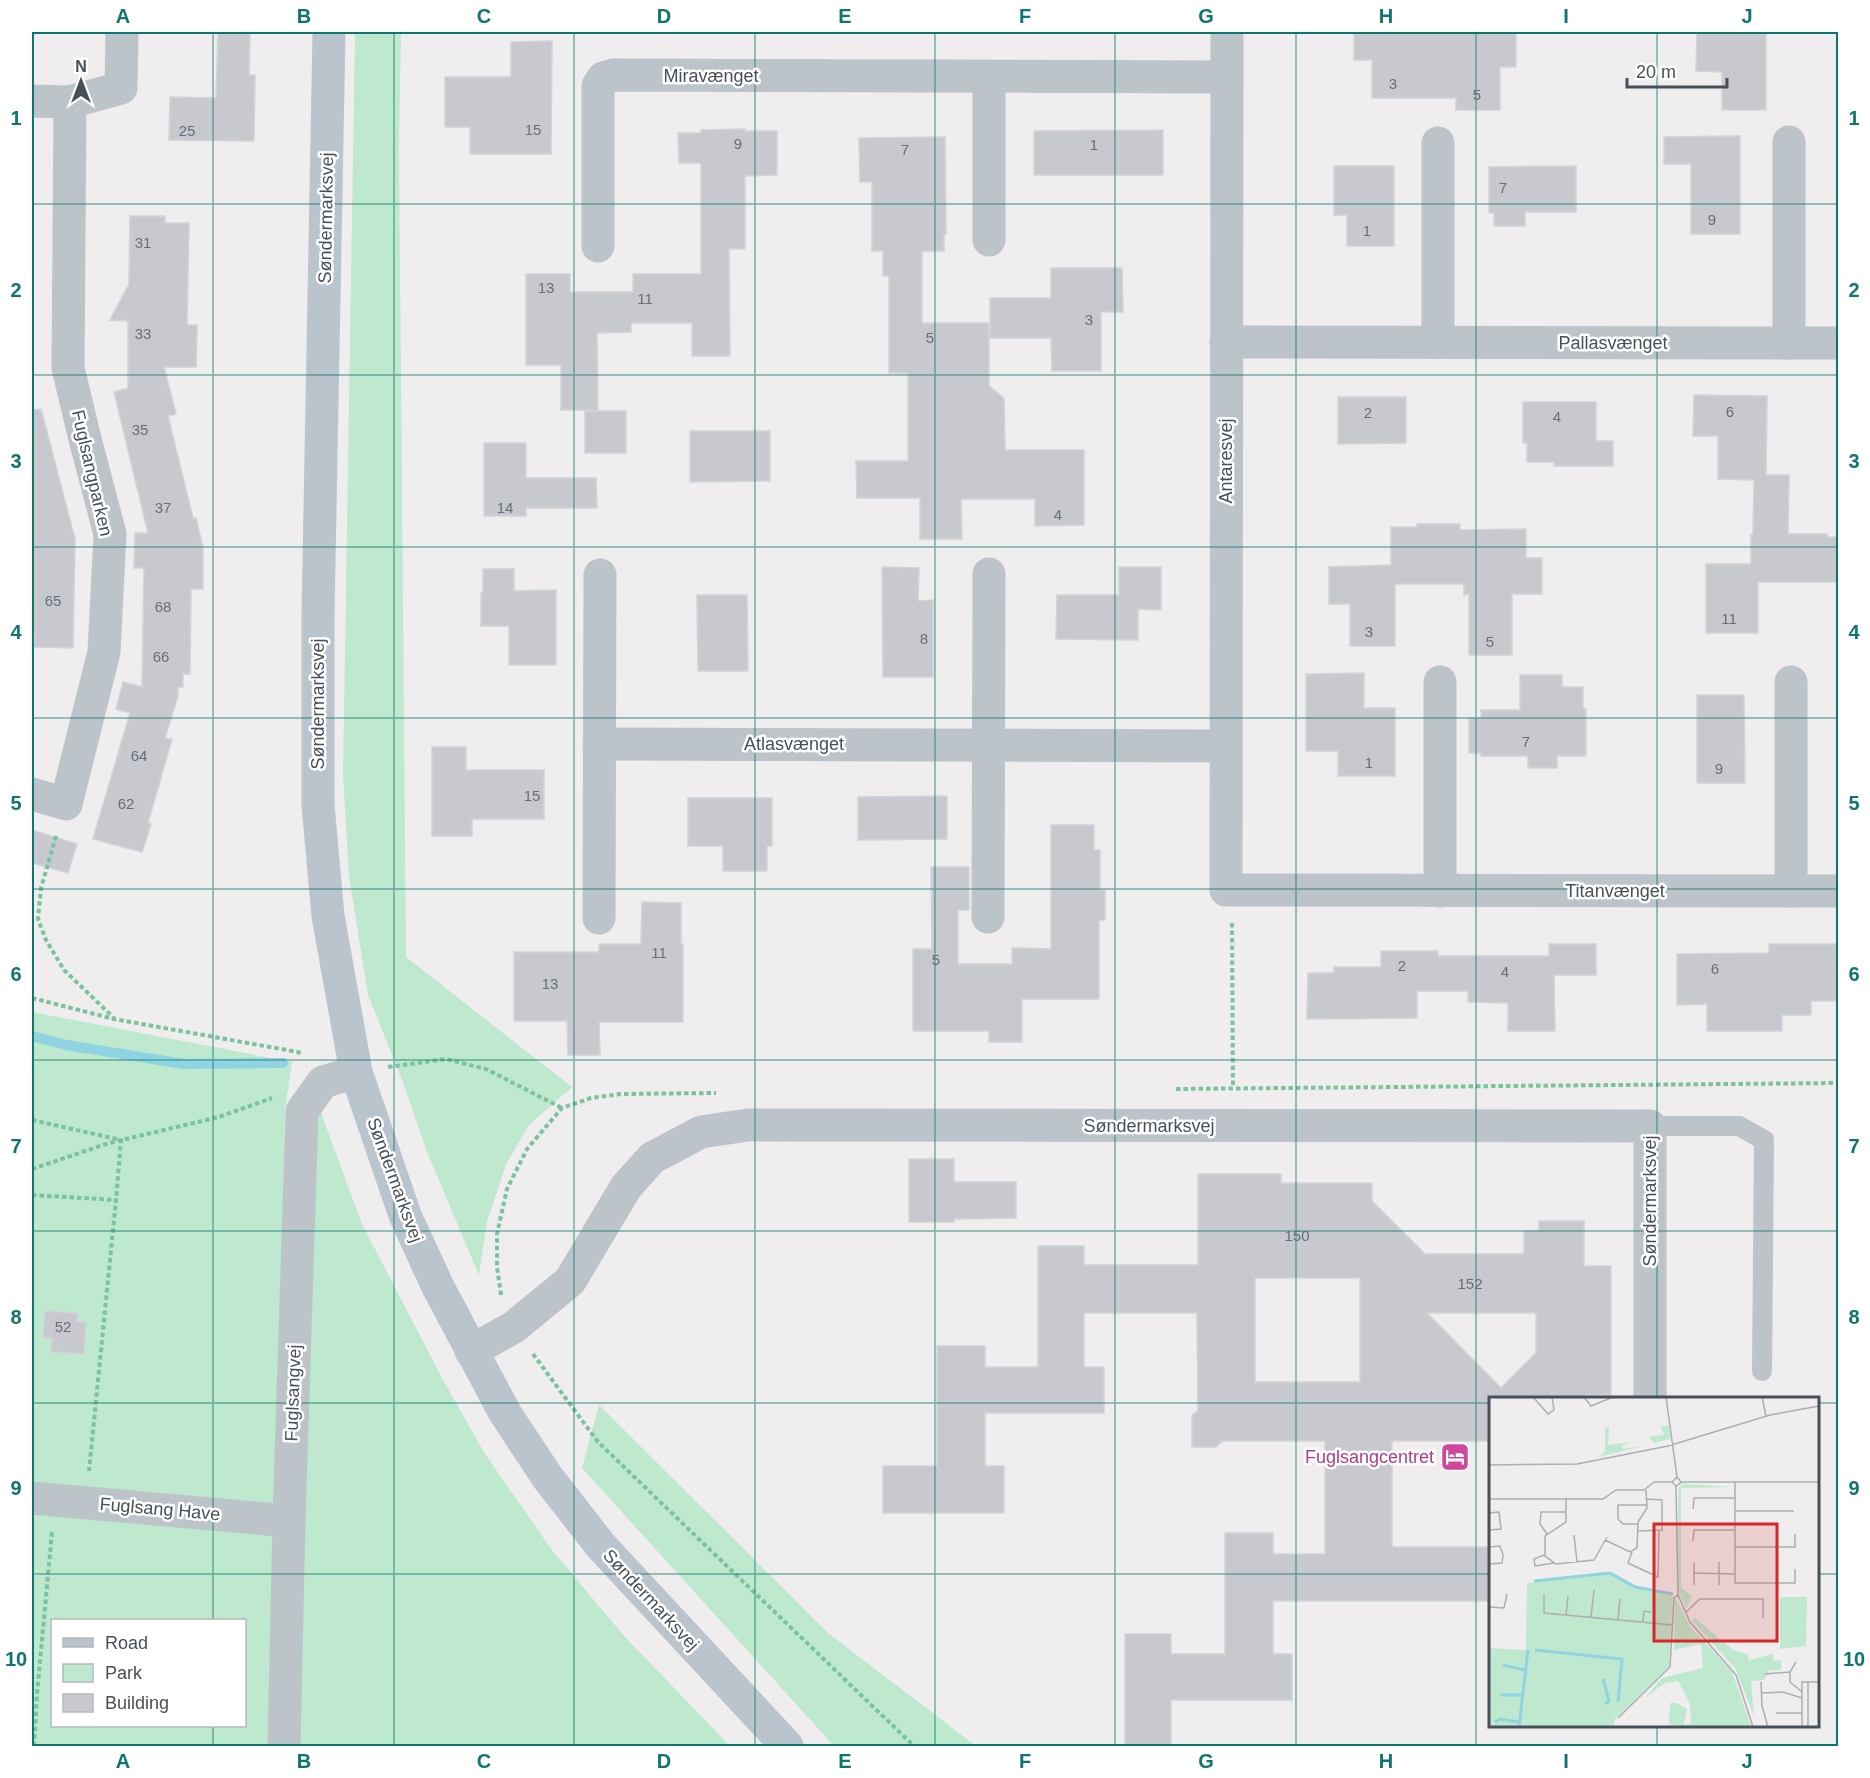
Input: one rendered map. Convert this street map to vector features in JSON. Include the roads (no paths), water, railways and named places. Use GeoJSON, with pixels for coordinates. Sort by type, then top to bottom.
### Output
{"type":"FeatureCollection","features":[{"type":"Feature","properties":{"kind":"street"},"geometry":{"type":"LineString","coordinates":[[32,101],[70,102],[121,88],[122,32]]}},
{"type":"Feature","properties":{"kind":"street","name":"Søndermarksvej"},"geometry":{"type":"LineString","coordinates":[[329,32],[318,604],[318,805],[328,916],[356,1072],[405,1215],[438,1287],[505,1413],[548,1478],[601,1546],[787,1746]]}},
{"type":"Feature","properties":{"kind":"street","name":"Antaresvej"},"geometry":{"type":"LineString","coordinates":[[1226,890],[1227,32]]}},
{"type":"Feature","properties":{"kind":"street","name":"Miravænget"},"geometry":{"type":"LineString","coordinates":[[598,246],[598,86],[603,78],[613,75],[1227,77]]}},
{"type":"Feature","properties":{"kind":"street"},"geometry":{"type":"LineString","coordinates":[[989,77],[989,240]]}},
{"type":"Feature","properties":{"kind":"street","name":"Fuglsangparken"},"geometry":{"type":"LineString","coordinates":[[32,794],[66,804],[104,652],[110,534],[68,368],[70,102]]}},
{"type":"Feature","properties":{"kind":"street"},"geometry":{"type":"LineString","coordinates":[[1788,343],[1789,142]]}},
{"type":"Feature","properties":{"kind":"street"},"geometry":{"type":"LineString","coordinates":[[1438,143],[1438,342]]}},
{"type":"Feature","properties":{"kind":"street","name":"Pallasvænget"},"geometry":{"type":"LineString","coordinates":[[1227,342],[1839,343]]}},
{"type":"Feature","properties":{"kind":"street"},"geometry":{"type":"LineString","coordinates":[[988,574],[988,917]]}},
{"type":"Feature","properties":{"kind":"street"},"geometry":{"type":"LineString","coordinates":[[599,918],[600,575]]}},
{"type":"Feature","properties":{"kind":"street"},"geometry":{"type":"LineString","coordinates":[[1440,682],[1440,891]]}},
{"type":"Feature","properties":{"kind":"street"},"geometry":{"type":"LineString","coordinates":[[1791,682],[1791,891]]}},
{"type":"Feature","properties":{"kind":"street","name":"Atlasvænget"},"geometry":{"type":"LineString","coordinates":[[599,744],[1226,746]]}},
{"type":"Feature","properties":{"kind":"street","name":"Titanvænget"},"geometry":{"type":"LineString","coordinates":[[1226,890],[1839,891]]}},
{"type":"Feature","properties":{"kind":"street","name":"Fuglsangvej"},"geometry":{"type":"LineString","coordinates":[[284,1746],[302,1111],[317,1090],[356,1072]]}},
{"type":"Feature","properties":{"kind":"street","name":"Søndermarksvej"},"geometry":{"type":"LineString","coordinates":[[471,1351],[513,1327],[570,1281],[626,1187],[652,1158],[702,1132],[748,1125],[1650,1126],[1650,1397]]}},
{"type":"Feature","properties":{"kind":"street","name":"Fuglsang Have"},"geometry":{"type":"LineString","coordinates":[[57,1500],[289,1521]]}},
{"type":"Feature","properties":{"kind":"lane"},"geometry":{"type":"LineString","coordinates":[[1650,1126],[1739,1126],[1764,1140],[1762,1371]]}},
{"type":"Feature","properties":{"kind":"waterway"},"geometry":{"type":"LineString","coordinates":[[32,1036],[66,1045],[184,1064],[283,1063]]}},
{"type":"Feature","properties":{"kind":"place","name":"Fuglsangcentret"},"geometry":{"type":"Point","coordinates":[1455,1457]}}]}
